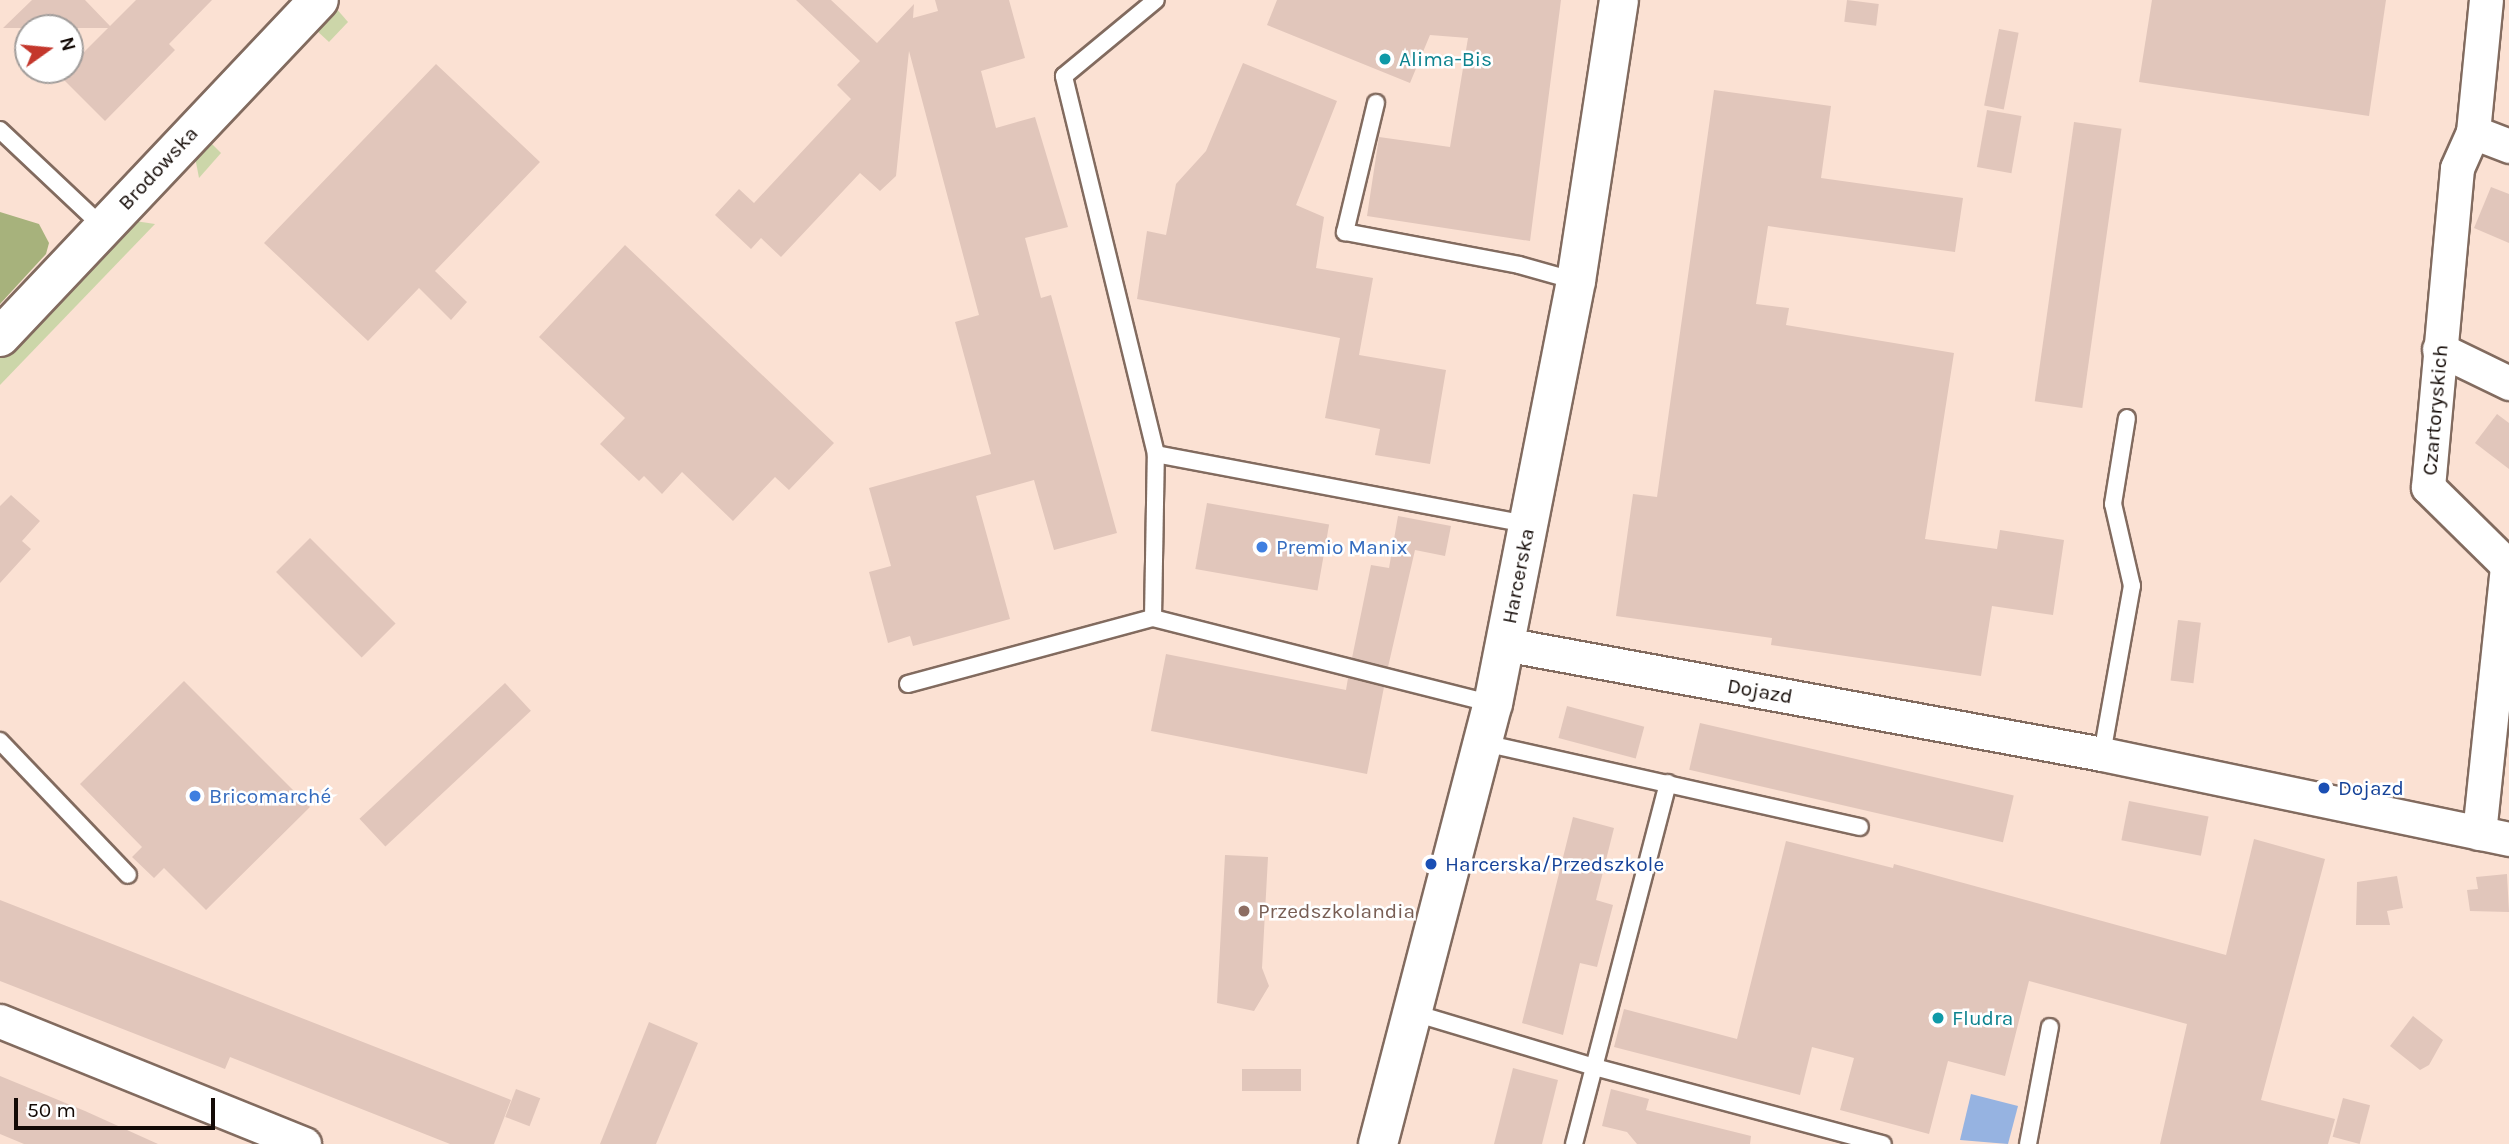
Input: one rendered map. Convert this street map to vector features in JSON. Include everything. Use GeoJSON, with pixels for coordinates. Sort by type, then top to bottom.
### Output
{"type":"FeatureCollection","features":[{"type":"Feature","properties":{"kind":"street","name":"Brodowska"},"geometry":{"type":"LineString","coordinates":[[0,337],[318,0]]}},
{"type":"Feature","properties":{"kind":"street","name":"Harcerska"},"geometry":{"type":"LineString","coordinates":[[1378,1144],[1493,704],[1576,281],[1619,0]]}},
{"type":"Feature","properties":{"kind":"street","name":"Czartoryskich"},"geometry":{"type":"LineString","coordinates":[[2486,0],[2473,132],[2457,168],[2428,488],[2507,565],[2494,836]]}},
{"type":"Feature","properties":{"kind":"street"},"geometry":{"type":"LineString","coordinates":[[2473,132],[2509,146]]}},
{"type":"Feature","properties":{"kind":"street"},"geometry":{"type":"LineString","coordinates":[[2440,349],[2509,383]]}},
{"type":"Feature","properties":{"kind":"street","name":"Dojazd"},"geometry":{"type":"LineString","coordinates":[[1504,644],[2102,754],[2494,836]]}},
{"type":"Feature","properties":{"kind":"street"},"geometry":{"type":"LineString","coordinates":[[0,1021],[304,1144]]}},
{"type":"Feature","properties":{"kind":"lane"},"geometry":{"type":"LineString","coordinates":[[1153,618],[1156,454],[1064,76],[1156,0]]}},
{"type":"Feature","properties":{"kind":"lane"},"geometry":{"type":"LineString","coordinates":[[1376,103],[1345,232],[1519,265],[1576,281]]}},
{"type":"Feature","properties":{"kind":"lane"},"geometry":{"type":"LineString","coordinates":[[4,141],[103,227]]}},
{"type":"Feature","properties":{"kind":"lane"},"geometry":{"type":"LineString","coordinates":[[2102,754],[2132,586],[2113,504],[2127,418]]}},
{"type":"Feature","properties":{"kind":"lane"},"geometry":{"type":"LineString","coordinates":[[1156,454],[1528,524]]}},
{"type":"Feature","properties":{"kind":"lane"},"geometry":{"type":"LineString","coordinates":[[908,684],[1153,618],[1493,704]]}},
{"type":"Feature","properties":{"kind":"lane"},"geometry":{"type":"LineString","coordinates":[[0,741],[128,875]]}},
{"type":"Feature","properties":{"kind":"lane"},"geometry":{"type":"LineString","coordinates":[[1483,743],[1860,827]]}},
{"type":"Feature","properties":{"kind":"lane"},"geometry":{"type":"LineString","coordinates":[[1574,1144],[1591,1066],[1668,783]]}},
{"type":"Feature","properties":{"kind":"lane"},"geometry":{"type":"LineString","coordinates":[[1414,1013],[1591,1066],[1884,1144]]}},
{"type":"Feature","properties":{"kind":"lane"},"geometry":{"type":"LineString","coordinates":[[2028,1144],[2050,1027]]}},
{"type":"Feature","properties":{"kind":"green space"},"geometry":{"type":"Polygon","coordinates":[[[335,7],[348,22],[329,42],[316,30],[335,7]]]}},
{"type":"Feature","properties":{"kind":"green space"},"geometry":{"type":"Polygon","coordinates":[[[208,140],[221,153],[199,178],[195,157],[208,140]]]}},
{"type":"Feature","properties":{"kind":"green space"},"geometry":{"type":"Polygon","coordinates":[[[0,212],[39,224],[49,243],[46,254],[0,304],[0,212]]]}},
{"type":"Feature","properties":{"kind":"green space"},"geometry":{"type":"Polygon","coordinates":[[[135,221],[155,224],[0,385],[0,358],[135,221]]]}},
{"type":"Feature","properties":{"kind":"water"},"geometry":{"type":"Polygon","coordinates":[[[1971,1094],[2018,1106],[2008,1144],[1960,1140],[1971,1094]]]}},
{"type":"Feature","properties":{"kind":"building"},"geometry":{"type":"Polygon","coordinates":[[[32,0],[85,0],[110,26],[136,0],[212,0],[169,44],[175,50],[105,121],[68,84],[84,84],[84,52],[108,28],[84,28],[84,14],[18,14],[32,0]]]}},
{"type":"Feature","properties":{"kind":"building"},"geometry":{"type":"Polygon","coordinates":[[[796,0],[831,0],[877,43],[914,4],[913,18],[938,11],[935,0],[1009,0],[1025,58],[981,71],[996,128],[1035,117],[1068,227],[1025,238],[1041,298],[1051,295],[1117,533],[1054,550],[1034,480],[976,496],[1010,619],[913,646],[910,636],[888,643],[869,572],[891,566],[869,488],[991,454],[955,322],[979,315],[909,51],[896,176],[880,191],[860,173],[781,257],[761,238],[751,249],[715,215],[739,189],[754,203],[851,99],[837,85],[860,61],[796,0]]]}},
{"type":"Feature","properties":{"kind":"building"},"geometry":{"type":"Polygon","coordinates":[[[1277,0],[1561,0],[1530,241],[1367,216],[1379,137],[1450,147],[1468,38],[1430,35],[1410,83],[1267,25],[1277,0]]]}},
{"type":"Feature","properties":{"kind":"building"},"geometry":{"type":"Polygon","coordinates":[[[1847,0],[1879,4],[1876,26],[1844,22],[1847,0]]]}},
{"type":"Feature","properties":{"kind":"building"},"geometry":{"type":"Polygon","coordinates":[[[2152,0],[2386,0],[2369,116],[2139,82],[2152,0]]]}},
{"type":"Feature","properties":{"kind":"building"},"geometry":{"type":"Polygon","coordinates":[[[14,17],[14,28],[3,28],[14,17]]]}},
{"type":"Feature","properties":{"kind":"building"},"geometry":{"type":"Polygon","coordinates":[[[1999,29],[2019,33],[2004,109],[1984,106],[1999,29]]]}},
{"type":"Feature","properties":{"kind":"building"},"geometry":{"type":"Polygon","coordinates":[[[1243,63],[1337,101],[1296,205],[1324,217],[1316,268],[1373,278],[1359,355],[1446,370],[1430,464],[1375,455],[1380,429],[1325,418],[1340,338],[1137,299],[1147,231],[1166,235],[1176,184],[1206,151],[1243,63]]]}},
{"type":"Feature","properties":{"kind":"building"},"geometry":{"type":"Polygon","coordinates":[[[436,64],[540,162],[435,271],[467,302],[451,320],[419,288],[368,341],[264,243],[436,64]]]}},
{"type":"Feature","properties":{"kind":"building"},"geometry":{"type":"Polygon","coordinates":[[[1714,90],[1831,106],[1821,178],[1963,198],[1955,252],[1768,226],[1756,304],[1789,308],[1786,325],[1954,353],[1925,539],[1997,549],[2000,530],[2064,540],[2053,615],[1992,606],[1981,676],[1771,645],[1772,638],[1616,616],[1633,494],[1657,497],[1714,90]]]}},
{"type":"Feature","properties":{"kind":"building"},"geometry":{"type":"Polygon","coordinates":[[[1987,110],[2021,116],[2011,173],[1977,167],[1987,110]]]}},
{"type":"Feature","properties":{"kind":"building"},"geometry":{"type":"Polygon","coordinates":[[[2074,122],[2122,129],[2082,408],[2035,401],[2074,122]]]}},
{"type":"Feature","properties":{"kind":"building"},"geometry":{"type":"Polygon","coordinates":[[[2491,187],[2509,194],[2509,243],[2474,228],[2491,187]]]}},
{"type":"Feature","properties":{"kind":"building"},"geometry":{"type":"Polygon","coordinates":[[[625,245],[834,443],[789,490],[775,477],[733,521],[682,472],[662,494],[644,476],[639,481],[600,444],[625,418],[539,337],[625,245]]]}},
{"type":"Feature","properties":{"kind":"building"},"geometry":{"type":"Polygon","coordinates":[[[2497,414],[2509,423],[2509,469],[2475,443],[2497,414]]]}},
{"type":"Feature","properties":{"kind":"building"},"geometry":{"type":"Polygon","coordinates":[[[11,495],[40,521],[22,541],[31,549],[0,583],[0,506],[11,495]]]}},
{"type":"Feature","properties":{"kind":"building","name":"Premio Manix"},"geometry":{"type":"Polygon","coordinates":[[[1207,503],[1329,525],[1317,591],[1195,569],[1207,503]]]}},
{"type":"Feature","properties":{"kind":"building"},"geometry":{"type":"Polygon","coordinates":[[[1398,516],[1451,526],[1445,556],[1415,550],[1388,667],[1352,658],[1371,565],[1389,568],[1398,516]]]}},
{"type":"Feature","properties":{"kind":"building"},"geometry":{"type":"Polygon","coordinates":[[[310,538],[396,624],[362,658],[276,572],[310,538]]]}},
{"type":"Feature","properties":{"kind":"building"},"geometry":{"type":"Polygon","coordinates":[[[2178,620],[2201,623],[2193,683],[2171,681],[2178,620]]]}},
{"type":"Feature","properties":{"kind":"building"},"geometry":{"type":"Polygon","coordinates":[[[1166,654],[1346,690],[1348,678],[1384,687],[1367,774],[1151,731],[1166,654]]]}},
{"type":"Feature","properties":{"kind":"building","name":"Bricomarché"},"geometry":{"type":"Polygon","coordinates":[[[184,681],[310,807],[206,910],[164,868],[154,878],[132,857],[142,847],[80,784],[184,681]]]}},
{"type":"Feature","properties":{"kind":"building"},"geometry":{"type":"Polygon","coordinates":[[[505,683],[531,711],[385,847],[359,819],[505,683]]]}},
{"type":"Feature","properties":{"kind":"building"},"geometry":{"type":"Polygon","coordinates":[[[1567,706],[1644,727],[1636,759],[1558,738],[1567,706]]]}},
{"type":"Feature","properties":{"kind":"building"},"geometry":{"type":"Polygon","coordinates":[[[1700,723],[2014,795],[2003,842],[1689,770],[1700,723]]]}},
{"type":"Feature","properties":{"kind":"building"},"geometry":{"type":"Polygon","coordinates":[[[2129,801],[2209,816],[2201,856],[2121,840],[2129,801]]]}},
{"type":"Feature","properties":{"kind":"building"},"geometry":{"type":"Polygon","coordinates":[[[1573,817],[1614,828],[1596,900],[1613,905],[1597,967],[1580,963],[1563,1035],[1522,1023],[1573,817]]]}},
{"type":"Feature","properties":{"kind":"building"},"geometry":{"type":"Polygon","coordinates":[[[2254,839],[2325,859],[2261,1100],[2335,1119],[2328,1144],[2160,1144],[2187,1024],[2029,981],[2005,1076],[1948,1061],[1929,1134],[1840,1110],[1854,1058],[1812,1047],[1800,1095],[1614,1047],[1624,1009],[1737,1039],[1786,841],[1893,868],[1894,864],[2226,955],[2254,839]]]}},
{"type":"Feature","properties":{"kind":"building","name":"Przedszkolandia"},"geometry":{"type":"Polygon","coordinates":[[[1225,855],[1268,857],[1262,968],[1269,986],[1254,1011],[1217,1003],[1225,855]]]}},
{"type":"Feature","properties":{"kind":"building"},"geometry":{"type":"Polygon","coordinates":[[[2507,874],[2509,912],[2470,911],[2467,890],[2478,889],[2476,877],[2507,874]]]}},
{"type":"Feature","properties":{"kind":"building"},"geometry":{"type":"Polygon","coordinates":[[[2397,876],[2403,908],[2387,911],[2390,925],[2356,925],[2357,882],[2397,876]]]}},
{"type":"Feature","properties":{"kind":"building"},"geometry":{"type":"Polygon","coordinates":[[[0,900],[511,1100],[494,1144],[450,1144],[230,1057],[225,1069],[0,981],[0,900]]]}},
{"type":"Feature","properties":{"kind":"building"},"geometry":{"type":"Polygon","coordinates":[[[2413,1016],[2443,1040],[2429,1065],[2420,1070],[2390,1046],[2413,1016]]]}},
{"type":"Feature","properties":{"kind":"building"},"geometry":{"type":"Polygon","coordinates":[[[649,1022],[698,1043],[656,1144],[600,1144],[649,1022]]]}},
{"type":"Feature","properties":{"kind":"building"},"geometry":{"type":"Polygon","coordinates":[[[1513,1068],[1558,1080],[1542,1144],[1494,1144],[1513,1068]]]}},
{"type":"Feature","properties":{"kind":"building"},"geometry":{"type":"Polygon","coordinates":[[[1242,1069],[1301,1069],[1301,1091],[1242,1091],[1242,1069]]]}},
{"type":"Feature","properties":{"kind":"building"},"geometry":{"type":"Polygon","coordinates":[[[0,1076],[158,1144],[24,1144],[0,1134],[0,1076]]]}},
{"type":"Feature","properties":{"kind":"building"},"geometry":{"type":"Polygon","coordinates":[[[516,1089],[540,1098],[530,1126],[505,1117],[516,1089]]]}},
{"type":"Feature","properties":{"kind":"building"},"geometry":{"type":"Polygon","coordinates":[[[1611,1089],[1649,1099],[1646,1110],[1751,1136],[1750,1144],[1637,1144],[1627,1132],[1602,1126],[1611,1089]]]}},
{"type":"Feature","properties":{"kind":"building"},"geometry":{"type":"Polygon","coordinates":[[[2343,1098],[2370,1105],[2360,1144],[2333,1137],[2343,1098]]]}},
{"type":"Feature","properties":{"kind":"place","name":"Alima-Bis"},"geometry":{"type":"Point","coordinates":[1385,59]}},
{"type":"Feature","properties":{"kind":"place","name":"Premio Manix"},"geometry":{"type":"Point","coordinates":[1262,547]}},
{"type":"Feature","properties":{"kind":"place","name":"Dojazd"},"geometry":{"type":"Point","coordinates":[2324,788]}},
{"type":"Feature","properties":{"kind":"place","name":"Bricomarché"},"geometry":{"type":"Point","coordinates":[195,796]}},
{"type":"Feature","properties":{"kind":"place","name":"Harcerska/Przedszkole"},"geometry":{"type":"Point","coordinates":[1431,864]}},
{"type":"Feature","properties":{"kind":"place","name":"Przedszkolandia"},"geometry":{"type":"Point","coordinates":[1244,911]}},
{"type":"Feature","properties":{"kind":"place","name":"Fludra"},"geometry":{"type":"Point","coordinates":[1938,1018]}}]}
